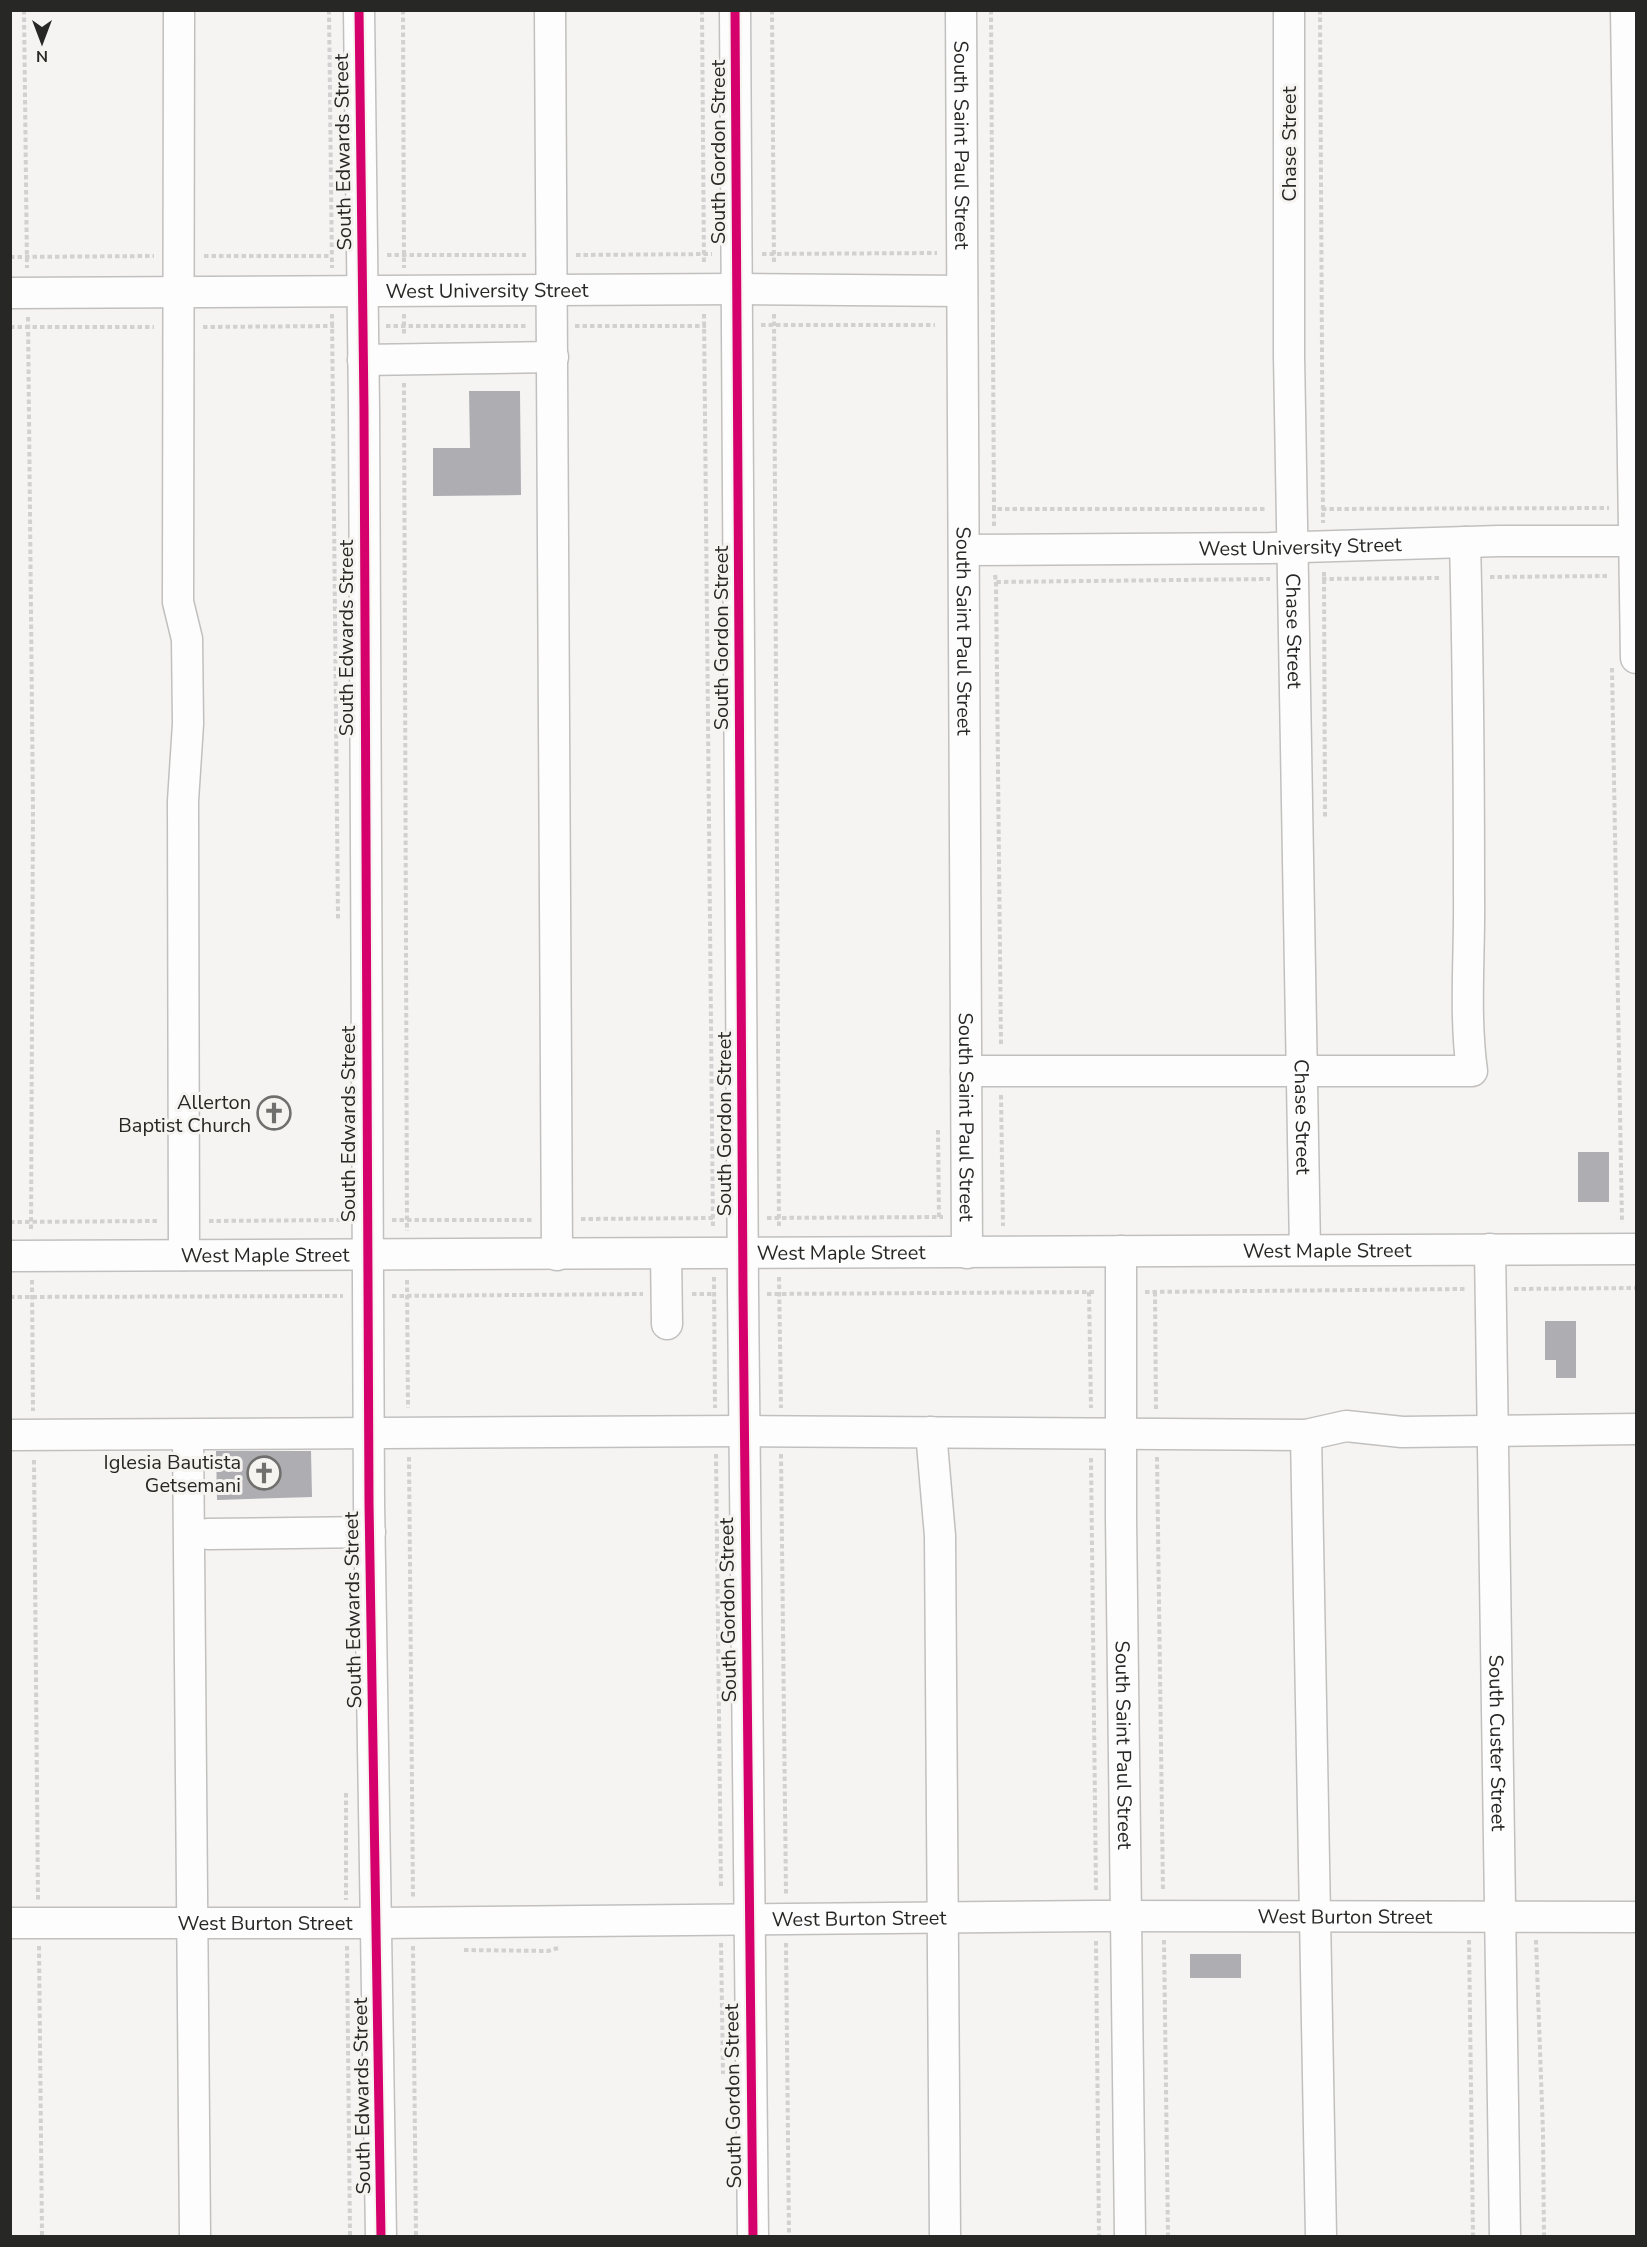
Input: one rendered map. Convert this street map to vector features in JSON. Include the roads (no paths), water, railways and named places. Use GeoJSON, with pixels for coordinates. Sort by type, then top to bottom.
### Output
{"type":"FeatureCollection","features":[{"type":"Feature","properties":{"kind":"street"},"geometry":{"type":"LineString","coordinates":[[179,10],[178,602],[187,639],[189,724],[183,801],[184,1256]]}},
{"type":"Feature","properties":{"kind":"street","name":"South Edwards Street"},"geometry":{"type":"LineString","coordinates":[[359,10],[363,291],[367,1296],[381,2236]]}},
{"type":"Feature","properties":{"kind":"street"},"geometry":{"type":"LineString","coordinates":[[536,478],[544,357],[553,326],[550,10]]}},
{"type":"Feature","properties":{"kind":"street","name":"South Gordon Street"},"geometry":{"type":"LineString","coordinates":[[735,10],[738,325],[728,1294],[735,1918],[753,2236]]}},
{"type":"Feature","properties":{"kind":"street","name":"South Saint Paul Street"},"geometry":{"type":"LineString","coordinates":[[961,10],[967,1252]]}},
{"type":"Feature","properties":{"kind":"street","name":"Chase Street"},"geometry":{"type":"LineString","coordinates":[[1289,10],[1289,356],[1305,1250]]}},
{"type":"Feature","properties":{"kind":"street"},"geometry":{"type":"LineString","coordinates":[[1626,10],[1636,658]]}},
{"type":"Feature","properties":{"kind":"street","name":"West University Street"},"geometry":{"type":"LineString","coordinates":[[19,293],[737,289],[962,291]]}},
{"type":"Feature","properties":{"kind":"street"},"geometry":{"type":"LineString","coordinates":[[363,360],[544,357]]}},
{"type":"Feature","properties":{"kind":"street"},"geometry":{"type":"LineString","coordinates":[[544,357],[557,1255]]}},
{"type":"Feature","properties":{"kind":"street","name":"West University Street"},"geometry":{"type":"LineString","coordinates":[[964,550],[1635,541]]}},
{"type":"Feature","properties":{"kind":"street"},"geometry":{"type":"LineString","coordinates":[[966,1071],[1472,1071],[1467,997],[1469,914],[1465,542]]}},
{"type":"Feature","properties":{"kind":"street","name":"West Maple Street"},"geometry":{"type":"LineString","coordinates":[[21,1256],[1490,1249],[1633,1236]]}},
{"type":"Feature","properties":{"kind":"street","name":"South Custer Street"},"geometry":{"type":"LineString","coordinates":[[1490,1249],[1505,2236]]}},
{"type":"Feature","properties":{"kind":"street","name":"South Saint Paul Street"},"geometry":{"type":"LineString","coordinates":[[1121,1251],[1130,2236]]}},
{"type":"Feature","properties":{"kind":"street"},"geometry":{"type":"LineString","coordinates":[[666,1254],[667,1324]]}},
{"type":"Feature","properties":{"kind":"street"},"geometry":{"type":"LineString","coordinates":[[22,1436],[730,1432],[1306,1435],[1346,1425],[1402,1432],[1636,1429]]}},
{"type":"Feature","properties":{"kind":"street"},"geometry":{"type":"LineString","coordinates":[[932,1432],[940,1536],[945,2236]]}},
{"type":"Feature","properties":{"kind":"street"},"geometry":{"type":"LineString","coordinates":[[189,1435],[195,2236]]}},
{"type":"Feature","properties":{"kind":"street"},"geometry":{"type":"LineString","coordinates":[[1306,1435],[1321,2236]]}},
{"type":"Feature","properties":{"kind":"street"},"geometry":{"type":"LineString","coordinates":[[208,1534],[370,1532]]}},
{"type":"Feature","properties":{"kind":"street","name":"West Burton Street"},"geometry":{"type":"LineString","coordinates":[[24,1923],[377,1923],[1096,1916],[1636,1917]]}},
{"type":"Feature","properties":{"kind":"place","name":"Allerton Baptist Church"},"geometry":{"type":"Point","coordinates":[274,1113]}},
{"type":"Feature","properties":{"kind":"place","name":"Iglesia Bautista Getsemani"},"geometry":{"type":"Point","coordinates":[264,1473]}}]}
